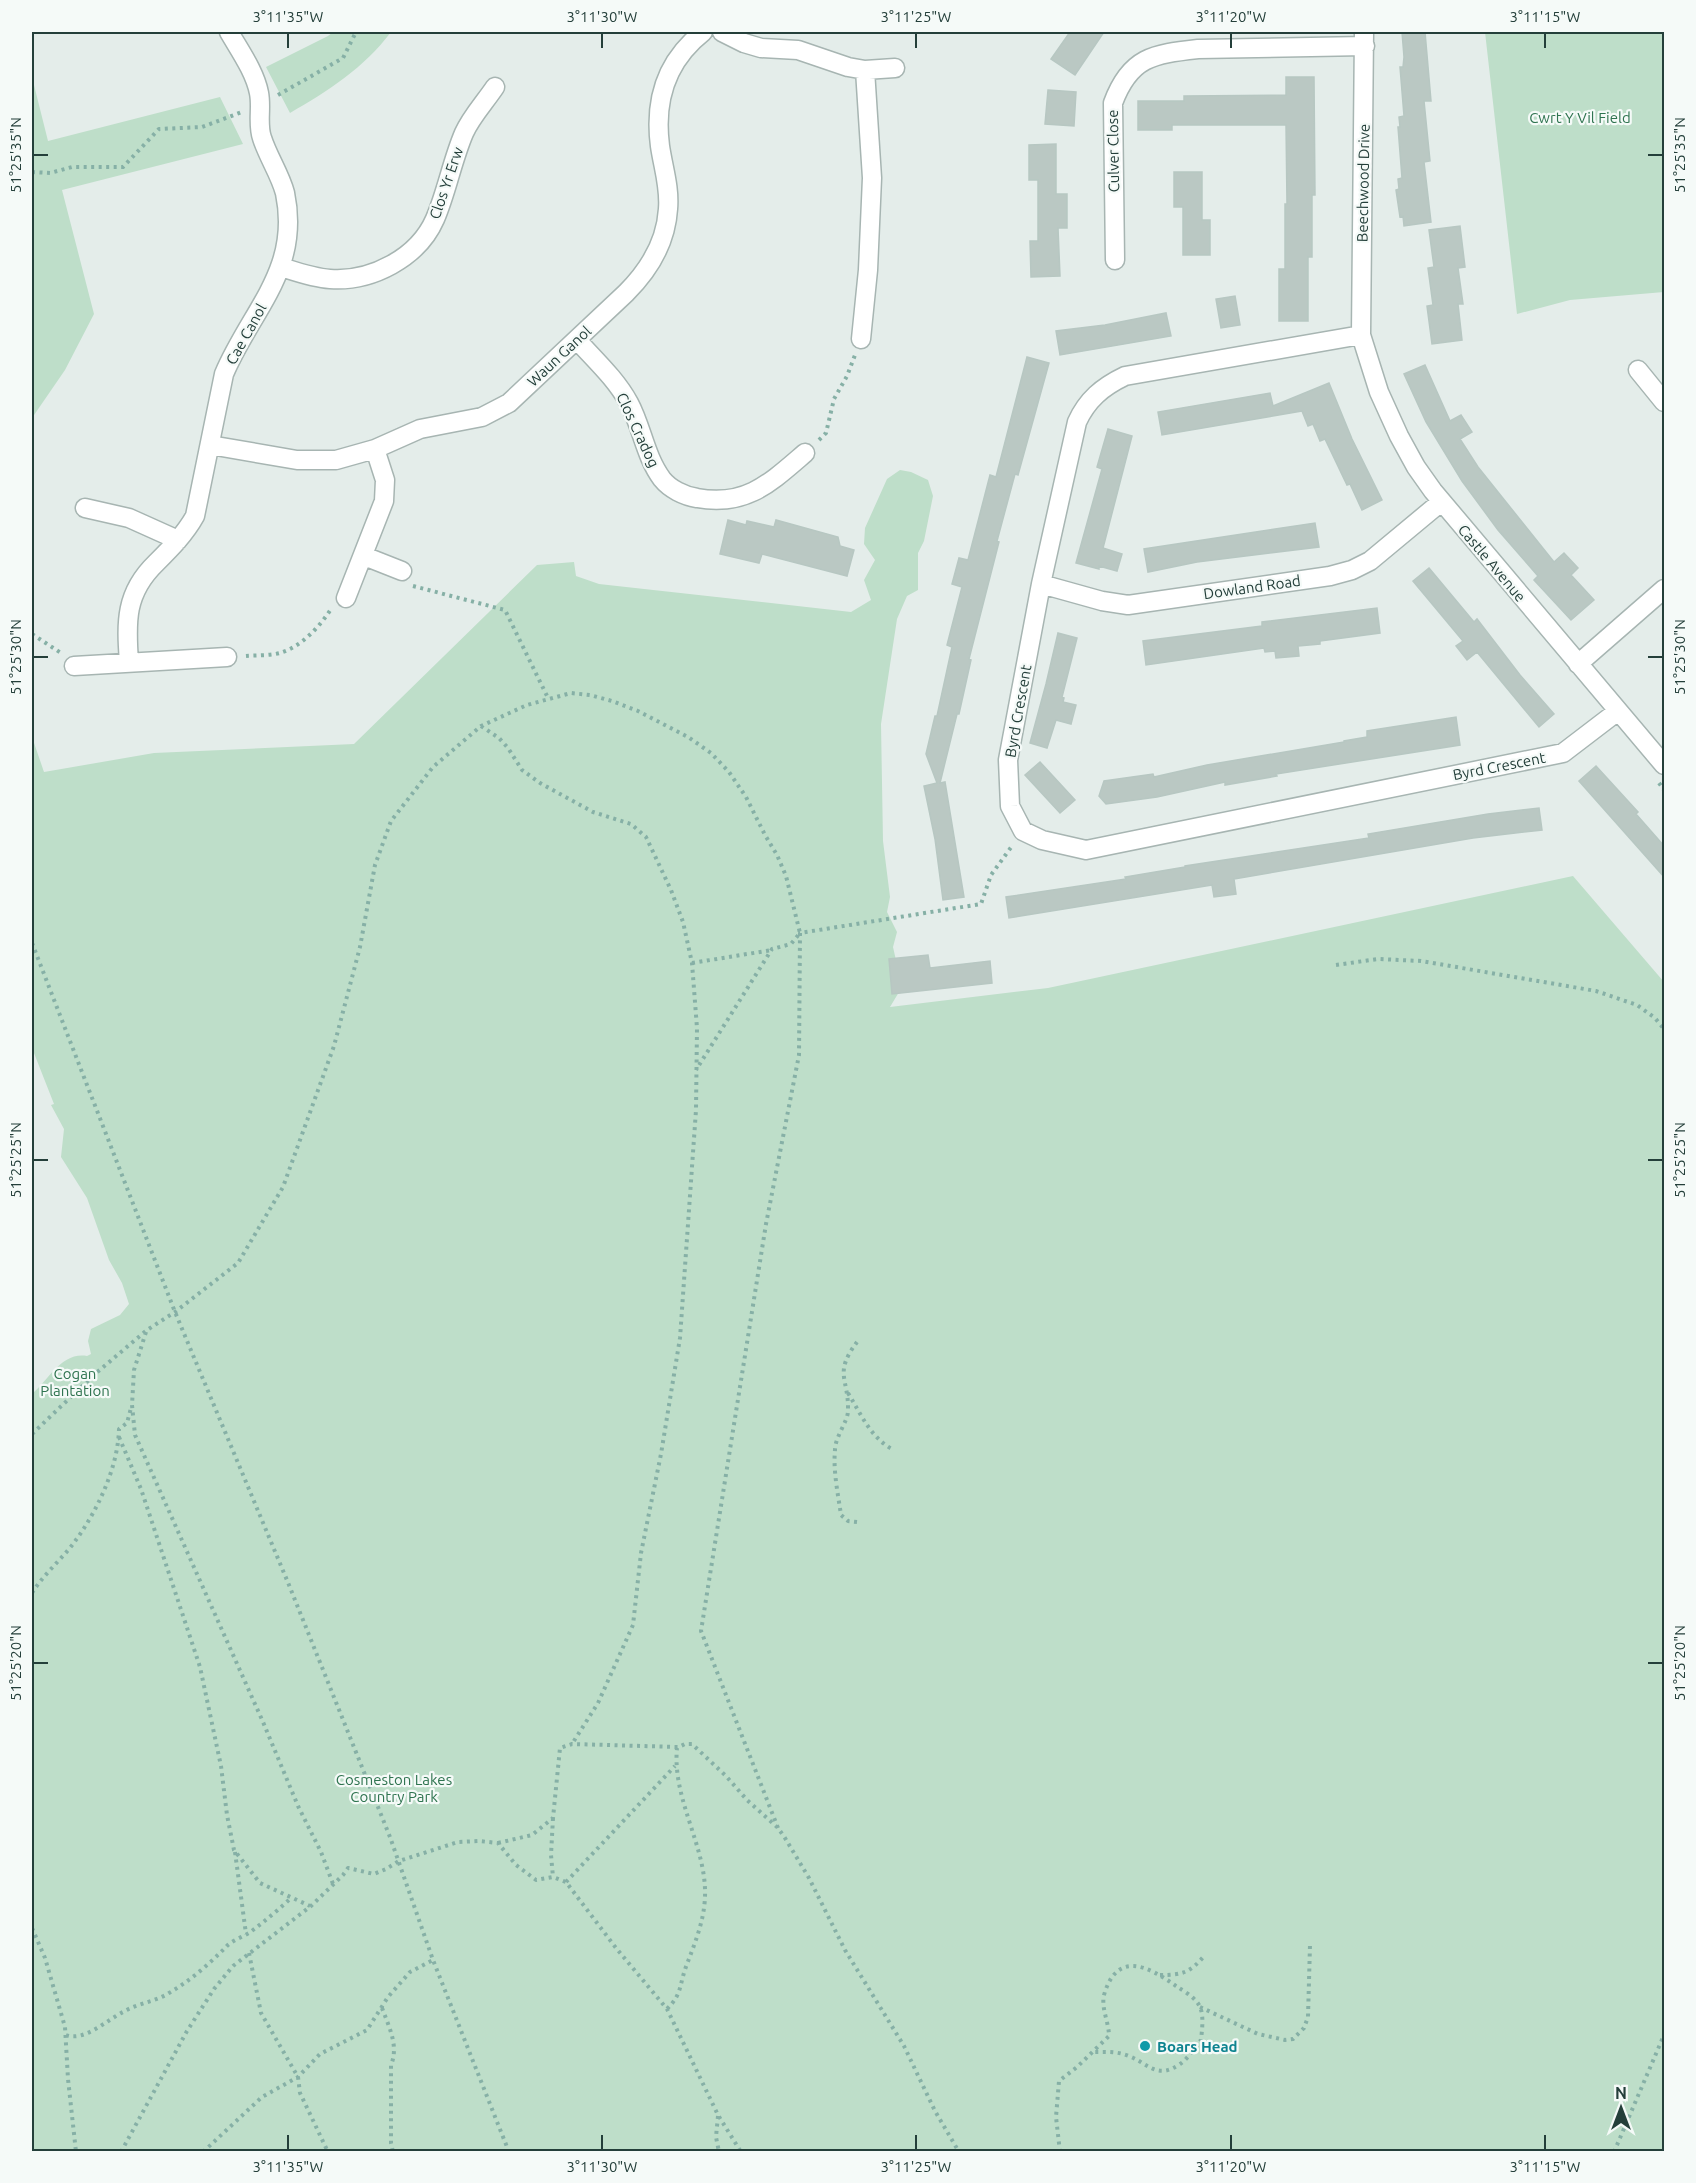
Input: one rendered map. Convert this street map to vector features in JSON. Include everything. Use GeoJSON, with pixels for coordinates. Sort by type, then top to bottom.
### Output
{"type":"FeatureCollection","features":[{"type":"Feature","properties":{"kind":"street","name":"Cae Canol"},"geometry":{"type":"LineString","coordinates":[[129,662],[128,614],[133,596],[142,578],[178,540],[195,516],[224,374],[232,355],[270,292],[281,267],[286,247],[287,208],[284,192],[261,138],[260,105],[256,82],[229,32]]}},
{"type":"Feature","properties":{"kind":"street","name":"Waun Ganol"},"geometry":{"type":"LineString","coordinates":[[210,445],[297,460],[336,460],[375,449],[420,429],[464,422],[495,411],[509,403],[640,279],[653,261],[661,242],[669,207],[660,147],[659,112],[667,76],[673,62],[703,32]]}},
{"type":"Feature","properties":{"kind":"street"},"geometry":{"type":"LineString","coordinates":[[722,32],[744,43],[761,48],[798,50],[848,67],[866,70],[895,68]]}},
{"type":"Feature","properties":{"kind":"street","name":"Culver Close"},"geometry":{"type":"LineString","coordinates":[[1115,260],[1113,103],[1127,74],[1153,57],[1198,49],[1365,39]]}},
{"type":"Feature","properties":{"kind":"street","name":"Beechwood Drive"},"geometry":{"type":"LineString","coordinates":[[1361,335],[1365,39]]}},
{"type":"Feature","properties":{"kind":"street"},"geometry":{"type":"LineString","coordinates":[[861,339],[868,270],[872,178],[866,70]]}},
{"type":"Feature","properties":{"kind":"street","name":"Clos Yr Erw"},"geometry":{"type":"LineString","coordinates":[[281,267],[330,279],[351,278],[391,266],[409,252],[424,237],[434,221],[466,129],[495,87]]}},
{"type":"Feature","properties":{"kind":"street","name":"Castle Avenue"},"geometry":{"type":"LineString","coordinates":[[1361,335],[1379,392],[1416,467],[1442,502],[1665,765]]}},
{"type":"Feature","properties":{"kind":"street","name":"Byrd Crescent"},"geometry":{"type":"LineString","coordinates":[[1361,335],[1125,376],[1109,384],[1084,406],[1077,422],[1041,584],[1008,760],[1010,806],[1023,831],[1042,840],[1086,850],[1121,843],[1563,753],[1618,711]]}},
{"type":"Feature","properties":{"kind":"street","name":"Clos Cradog"},"geometry":{"type":"LineString","coordinates":[[576,340],[621,391],[639,426],[652,464],[663,480],[674,490],[690,497],[712,501],[732,500],[753,494],[771,483],[805,453]]}},
{"type":"Feature","properties":{"kind":"street"},"geometry":{"type":"LineString","coordinates":[[1638,370],[1665,402]]}},
{"type":"Feature","properties":{"kind":"street"},"geometry":{"type":"LineString","coordinates":[[346,598],[364,556],[386,491],[385,480],[375,449]]}},
{"type":"Feature","properties":{"kind":"street","name":"Dowland Road"},"geometry":{"type":"LineString","coordinates":[[1041,584],[1102,601],[1128,604],[1330,576],[1353,570],[1370,561],[1442,502]]}},
{"type":"Feature","properties":{"kind":"street"},"geometry":{"type":"LineString","coordinates":[[86,508],[129,518],[178,540]]}},
{"type":"Feature","properties":{"kind":"street"},"geometry":{"type":"LineString","coordinates":[[364,556],[402,571]]}},
{"type":"Feature","properties":{"kind":"street"},"geometry":{"type":"LineString","coordinates":[[1578,664],[1665,589]]}},
{"type":"Feature","properties":{"kind":"street"},"geometry":{"type":"LineString","coordinates":[[74,666],[227,657]]}},
{"type":"Feature","properties":{"kind":"path"},"geometry":{"type":"LineString","coordinates":[[32,172],[50,173],[72,167],[123,166],[159,129],[202,128],[260,105],[343,58],[356,32]]}},
{"type":"Feature","properties":{"kind":"path"},"geometry":{"type":"LineString","coordinates":[[805,453],[826,433],[834,399],[847,376],[861,339]]}},
{"type":"Feature","properties":{"kind":"path"},"geometry":{"type":"LineString","coordinates":[[402,571],[405,585],[506,610],[548,698]]}},
{"type":"Feature","properties":{"kind":"path"},"geometry":{"type":"LineString","coordinates":[[227,657],[282,653],[312,632],[336,602],[346,598]]}},
{"type":"Feature","properties":{"kind":"path"},"geometry":{"type":"LineString","coordinates":[[32,634],[58,650],[74,666]]}},
{"type":"Feature","properties":{"kind":"path"},"geometry":{"type":"LineString","coordinates":[[32,1434],[95,1374],[147,1330],[176,1312],[237,1263],[283,1187],[334,1047],[360,947],[375,865],[391,821],[433,767],[481,726],[527,705],[571,693],[590,695],[638,711],[711,753],[729,772],[746,797],[786,876],[800,933],[799,1055],[766,1224],[701,1631],[778,1828],[809,1878],[845,1950],[904,2046],[935,2111],[959,2151]]}},
{"type":"Feature","properties":{"kind":"path"},"geometry":{"type":"LineString","coordinates":[[481,726],[499,738],[522,770],[540,783],[593,812],[631,824],[646,837],[683,922],[692,963],[697,1028],[696,1070],[691,1190],[680,1338],[661,1454],[641,1552],[633,1625],[598,1704],[572,1744]]}},
{"type":"Feature","properties":{"kind":"path"},"geometry":{"type":"LineString","coordinates":[[692,963],[772,950],[792,944],[800,933],[981,903],[991,874],[1023,831]]}},
{"type":"Feature","properties":{"kind":"path"},"geometry":{"type":"LineString","coordinates":[[32,943],[176,1312],[289,1585],[399,1861],[433,1960],[509,2151]]}},
{"type":"Feature","properties":{"kind":"path"},"geometry":{"type":"LineString","coordinates":[[696,1070],[772,950]]}},
{"type":"Feature","properties":{"kind":"path"},"geometry":{"type":"LineString","coordinates":[[1335,965],[1378,959],[1421,962],[1596,991],[1637,1005],[1655,1018],[1665,1029]]}},
{"type":"Feature","properties":{"kind":"path"},"geometry":{"type":"LineString","coordinates":[[147,1330],[134,1370],[132,1405],[135,1435],[298,1806],[321,1851],[333,1884]]}},
{"type":"Feature","properties":{"kind":"path"},"geometry":{"type":"LineString","coordinates":[[857,1341],[847,1355],[843,1368],[849,1414],[840,1430],[834,1449],[841,1515],[848,1521],[857,1522]]}},
{"type":"Feature","properties":{"kind":"path"},"geometry":{"type":"LineString","coordinates":[[846,1390],[869,1429],[883,1445],[894,1450]]}},
{"type":"Feature","properties":{"kind":"path"},"geometry":{"type":"LineString","coordinates":[[32,1593],[40,1580],[73,1544],[100,1497],[112,1467],[119,1429],[127,1423],[132,1405]]}},
{"type":"Feature","properties":{"kind":"path"},"geometry":{"type":"LineString","coordinates":[[119,1437],[141,1489],[200,1666],[221,1766],[246,1934]]}},
{"type":"Feature","properties":{"kind":"path"},"geometry":{"type":"LineString","coordinates":[[553,1876],[551,1855],[553,1818],[560,1748],[572,1744],[680,1747]]}},
{"type":"Feature","properties":{"kind":"path"},"geometry":{"type":"LineString","coordinates":[[667,2009],[677,1999],[697,1940],[705,1896],[701,1866],[679,1788],[675,1766],[677,1748],[685,1744],[692,1744],[778,1828]]}},
{"type":"Feature","properties":{"kind":"path"},"geometry":{"type":"LineString","coordinates":[[566,1882],[675,1766]]}},
{"type":"Feature","properties":{"kind":"path"},"geometry":{"type":"LineString","coordinates":[[121,2151],[214,1989],[233,1966],[311,1906],[348,1868],[374,1874],[399,1861],[458,1842],[498,1843],[532,1835],[553,1818]]}},
{"type":"Feature","properties":{"kind":"path"},"geometry":{"type":"LineString","coordinates":[[498,1843],[516,1865],[536,1881],[553,1876],[566,1882],[616,1948],[667,2009],[718,2115],[741,2151]]}},
{"type":"Feature","properties":{"kind":"path"},"geometry":{"type":"LineString","coordinates":[[234,1850],[260,1883],[311,1906]]}},
{"type":"Feature","properties":{"kind":"path"},"geometry":{"type":"LineString","coordinates":[[66,2035],[71,2037],[87,2034],[125,2010],[143,2002],[159,1999],[203,1968],[226,1947],[291,1898]]}},
{"type":"Feature","properties":{"kind":"path"},"geometry":{"type":"LineString","coordinates":[[32,1928],[45,1958],[65,2027],[76,2151]]}},
{"type":"Feature","properties":{"kind":"path"},"geometry":{"type":"LineString","coordinates":[[1060,2151],[1056,2117],[1059,2081],[1109,2037],[1109,2024],[1103,1998],[1110,1980],[1119,1970],[1135,1965],[1159,1975],[1191,1996],[1200,2007],[1258,2034],[1285,2040],[1293,2039],[1304,2028],[1308,2017],[1310,1945]]}},
{"type":"Feature","properties":{"kind":"path"},"geometry":{"type":"LineString","coordinates":[[249,1953],[261,2013],[298,2077],[300,2093],[328,2151]]}},
{"type":"Feature","properties":{"kind":"path"},"geometry":{"type":"LineString","coordinates":[[1159,1975],[1175,1975],[1193,1970],[1205,1955]]}},
{"type":"Feature","properties":{"kind":"path"},"geometry":{"type":"LineString","coordinates":[[203,2151],[262,2097],[298,2077],[320,2054],[367,2030],[388,1997],[410,1972],[433,1960]]}},
{"type":"Feature","properties":{"kind":"path"},"geometry":{"type":"LineString","coordinates":[[1093,2052],[1119,2053],[1131,2057],[1152,2070],[1165,2071],[1181,2064],[1201,2040],[1200,2007]]}},
{"type":"Feature","properties":{"kind":"path"},"geometry":{"type":"LineString","coordinates":[[382,2008],[394,2041],[395,2055],[391,2065],[391,2143],[393,2151]]}},
{"type":"Feature","properties":{"kind":"path"},"geometry":{"type":"LineString","coordinates":[[1614,2151],[1665,2035]]}},
{"type":"Feature","properties":{"kind":"path"},"geometry":{"type":"LineString","coordinates":[[718,2115],[716,2137],[719,2151]]}},
{"type":"Feature","properties":{"kind":"green space"},"geometry":{"type":"Polygon","coordinates":[[[333,32],[391,32],[369,57],[345,78],[290,113],[266,67],[333,32]]]}},
{"type":"Feature","properties":{"kind":"green space","name":"Cwrt Y Vil Field"},"geometry":{"type":"Polygon","coordinates":[[[1485,32],[1664,32],[1664,292],[1570,300],[1517,314],[1485,32]]]}},
{"type":"Feature","properties":{"kind":"green space"},"geometry":{"type":"Polygon","coordinates":[[[32,77],[48,141],[220,97],[243,144],[62,190],[94,314],[65,370],[32,418],[32,77]]]}},
{"type":"Feature","properties":{"kind":"green space"},"geometry":{"type":"Polygon","coordinates":[[[900,470],[911,472],[928,480],[933,496],[924,541],[918,553],[918,590],[907,596],[897,619],[881,724],[883,841],[890,897],[887,912],[897,932],[893,947],[902,987],[890,1007],[1048,988],[1573,876],[1664,982],[1664,2151],[32,2151],[32,1394],[56,1368],[70,1358],[91,1354],[88,1341],[91,1329],[120,1315],[129,1304],[122,1283],[109,1260],[87,1198],[61,1157],[64,1129],[51,1105],[54,1104],[32,1048],[32,737],[44,772],[154,753],[354,744],[537,565],[574,562],[576,576],[599,584],[851,612],[871,600],[864,580],[875,560],[864,544],[865,528],[887,479],[900,470]]]}},
{"type":"Feature","properties":{"kind":"building"},"geometry":{"type":"Polygon","coordinates":[[[1070,32],[1104,32],[1075,75],[1051,59],[1070,32]]]}},
{"type":"Feature","properties":{"kind":"building"},"geometry":{"type":"Polygon","coordinates":[[[1402,32],[1425,32],[1431,101],[1424,101],[1430,161],[1424,162],[1431,222],[1404,226],[1403,216],[1400,217],[1396,190],[1399,189],[1398,179],[1402,178],[1398,127],[1400,127],[1399,117],[1404,116],[1400,67],[1403,67],[1404,57],[1402,32]]]}},
{"type":"Feature","properties":{"kind":"building"},"geometry":{"type":"Polygon","coordinates":[[[1286,77],[1314,77],[1315,195],[1312,195],[1312,257],[1308,257],[1308,321],[1279,321],[1279,269],[1285,269],[1286,125],[1172,125],[1172,130],[1138,130],[1138,101],[1184,101],[1184,96],[1286,95],[1286,77]]]}},
{"type":"Feature","properties":{"kind":"building"},"geometry":{"type":"Polygon","coordinates":[[[1048,90],[1076,92],[1074,126],[1045,124],[1048,90]]]}},
{"type":"Feature","properties":{"kind":"building"},"geometry":{"type":"Polygon","coordinates":[[[1056,144],[1056,194],[1067,194],[1067,228],[1058,228],[1060,276],[1031,277],[1030,241],[1038,241],[1038,180],[1029,180],[1029,145],[1056,144]]]}},
{"type":"Feature","properties":{"kind":"building"},"geometry":{"type":"Polygon","coordinates":[[[1174,172],[1202,172],[1202,220],[1210,220],[1210,255],[1183,255],[1183,207],[1174,207],[1174,172]]]}},
{"type":"Feature","properties":{"kind":"building"},"geometry":{"type":"Polygon","coordinates":[[[1460,226],[1465,267],[1458,268],[1463,304],[1458,304],[1462,340],[1432,344],[1427,306],[1433,305],[1428,268],[1434,267],[1429,230],[1460,226]]]}},
{"type":"Feature","properties":{"kind":"building"},"geometry":{"type":"Polygon","coordinates":[[[1235,296],[1240,325],[1221,328],[1216,299],[1235,296]]]}},
{"type":"Feature","properties":{"kind":"building"},"geometry":{"type":"Polygon","coordinates":[[[1166,313],[1171,336],[1060,355],[1056,331],[1105,325],[1166,313]]]}},
{"type":"Feature","properties":{"kind":"building"},"geometry":{"type":"Polygon","coordinates":[[[1027,357],[1049,363],[997,541],[999,542],[969,659],[971,660],[959,714],[957,714],[940,783],[945,782],[964,897],[943,900],[935,839],[924,786],[937,783],[926,754],[952,647],[947,645],[962,587],[952,584],[959,558],[968,560],[990,475],[996,477],[1027,357]]]}},
{"type":"Feature","properties":{"kind":"building"},"geometry":{"type":"Polygon","coordinates":[[[1425,365],[1450,421],[1461,415],[1472,432],[1460,439],[1478,467],[1554,562],[1564,553],[1578,568],[1571,575],[1594,600],[1571,620],[1534,580],[1538,576],[1498,530],[1462,481],[1426,422],[1404,374],[1425,365]]]}},
{"type":"Feature","properties":{"kind":"building"},"geometry":{"type":"Polygon","coordinates":[[[1329,383],[1352,439],[1382,500],[1362,510],[1325,439],[1320,441],[1313,424],[1308,426],[1302,411],[1162,435],[1158,412],[1270,393],[1273,406],[1329,383]]]}},
{"type":"Feature","properties":{"kind":"building"},"geometry":{"type":"Polygon","coordinates":[[[1108,429],[1132,436],[1103,548],[1122,554],[1117,571],[1076,563],[1102,469],[1097,467],[1108,429]]]}},
{"type":"Feature","properties":{"kind":"building"},"geometry":{"type":"Polygon","coordinates":[[[728,520],[746,525],[747,521],[774,527],[776,520],[838,537],[840,546],[854,550],[847,576],[762,554],[759,563],[720,554],[728,520]]]}},
{"type":"Feature","properties":{"kind":"building"},"geometry":{"type":"Polygon","coordinates":[[[1315,523],[1319,547],[1197,562],[1148,572],[1144,549],[1315,523]]]}},
{"type":"Feature","properties":{"kind":"building"},"geometry":{"type":"Polygon","coordinates":[[[1429,568],[1474,622],[1477,619],[1520,675],[1554,714],[1539,727],[1477,652],[1467,660],[1456,646],[1463,641],[1413,581],[1429,568]]]}},
{"type":"Feature","properties":{"kind":"building"},"geometry":{"type":"Polygon","coordinates":[[[1377,608],[1380,633],[1298,646],[1299,656],[1276,658],[1275,651],[1265,652],[1264,648],[1146,665],[1143,641],[1262,626],[1262,622],[1377,608]]]}},
{"type":"Feature","properties":{"kind":"building"},"geometry":{"type":"Polygon","coordinates":[[[1058,633],[1077,638],[1062,697],[1063,702],[1076,705],[1071,724],[1056,720],[1047,748],[1030,743],[1058,633]]]}},
{"type":"Feature","properties":{"kind":"building"},"geometry":{"type":"Polygon","coordinates":[[[1456,717],[1460,745],[1276,774],[1277,776],[1225,785],[1225,782],[1157,797],[1106,804],[1099,796],[1104,781],[1153,774],[1154,777],[1207,765],[1344,742],[1367,737],[1367,731],[1456,717]]]}},
{"type":"Feature","properties":{"kind":"building"},"geometry":{"type":"Polygon","coordinates":[[[1040,762],[1075,800],[1060,813],[1025,775],[1040,762]]]}},
{"type":"Feature","properties":{"kind":"building"},"geometry":{"type":"Polygon","coordinates":[[[1596,766],[1638,812],[1636,814],[1665,847],[1665,878],[1579,781],[1596,766]]]}},
{"type":"Feature","properties":{"kind":"building"},"geometry":{"type":"Polygon","coordinates":[[[1539,808],[1542,830],[1473,838],[1234,879],[1236,894],[1214,897],[1212,885],[1009,918],[1006,897],[1126,879],[1125,877],[1185,866],[1369,838],[1368,834],[1539,808]]]}},
{"type":"Feature","properties":{"kind":"building"},"geometry":{"type":"Polygon","coordinates":[[[928,955],[930,968],[990,961],[992,983],[892,994],[889,959],[928,955]]]}},
{"type":"Feature","properties":{"kind":"place","name":"Boars Head"},"geometry":{"type":"Point","coordinates":[1145,2046]}},
{"type":"Feature","properties":{"kind":"park label","name":"Cogan Plantation"},"geometry":{"type":"Point","coordinates":[75,1382]}},
{"type":"Feature","properties":{"kind":"park label","name":"Cosmeston Lakes Country Park"},"geometry":{"type":"Point","coordinates":[394,1788]}}]}
